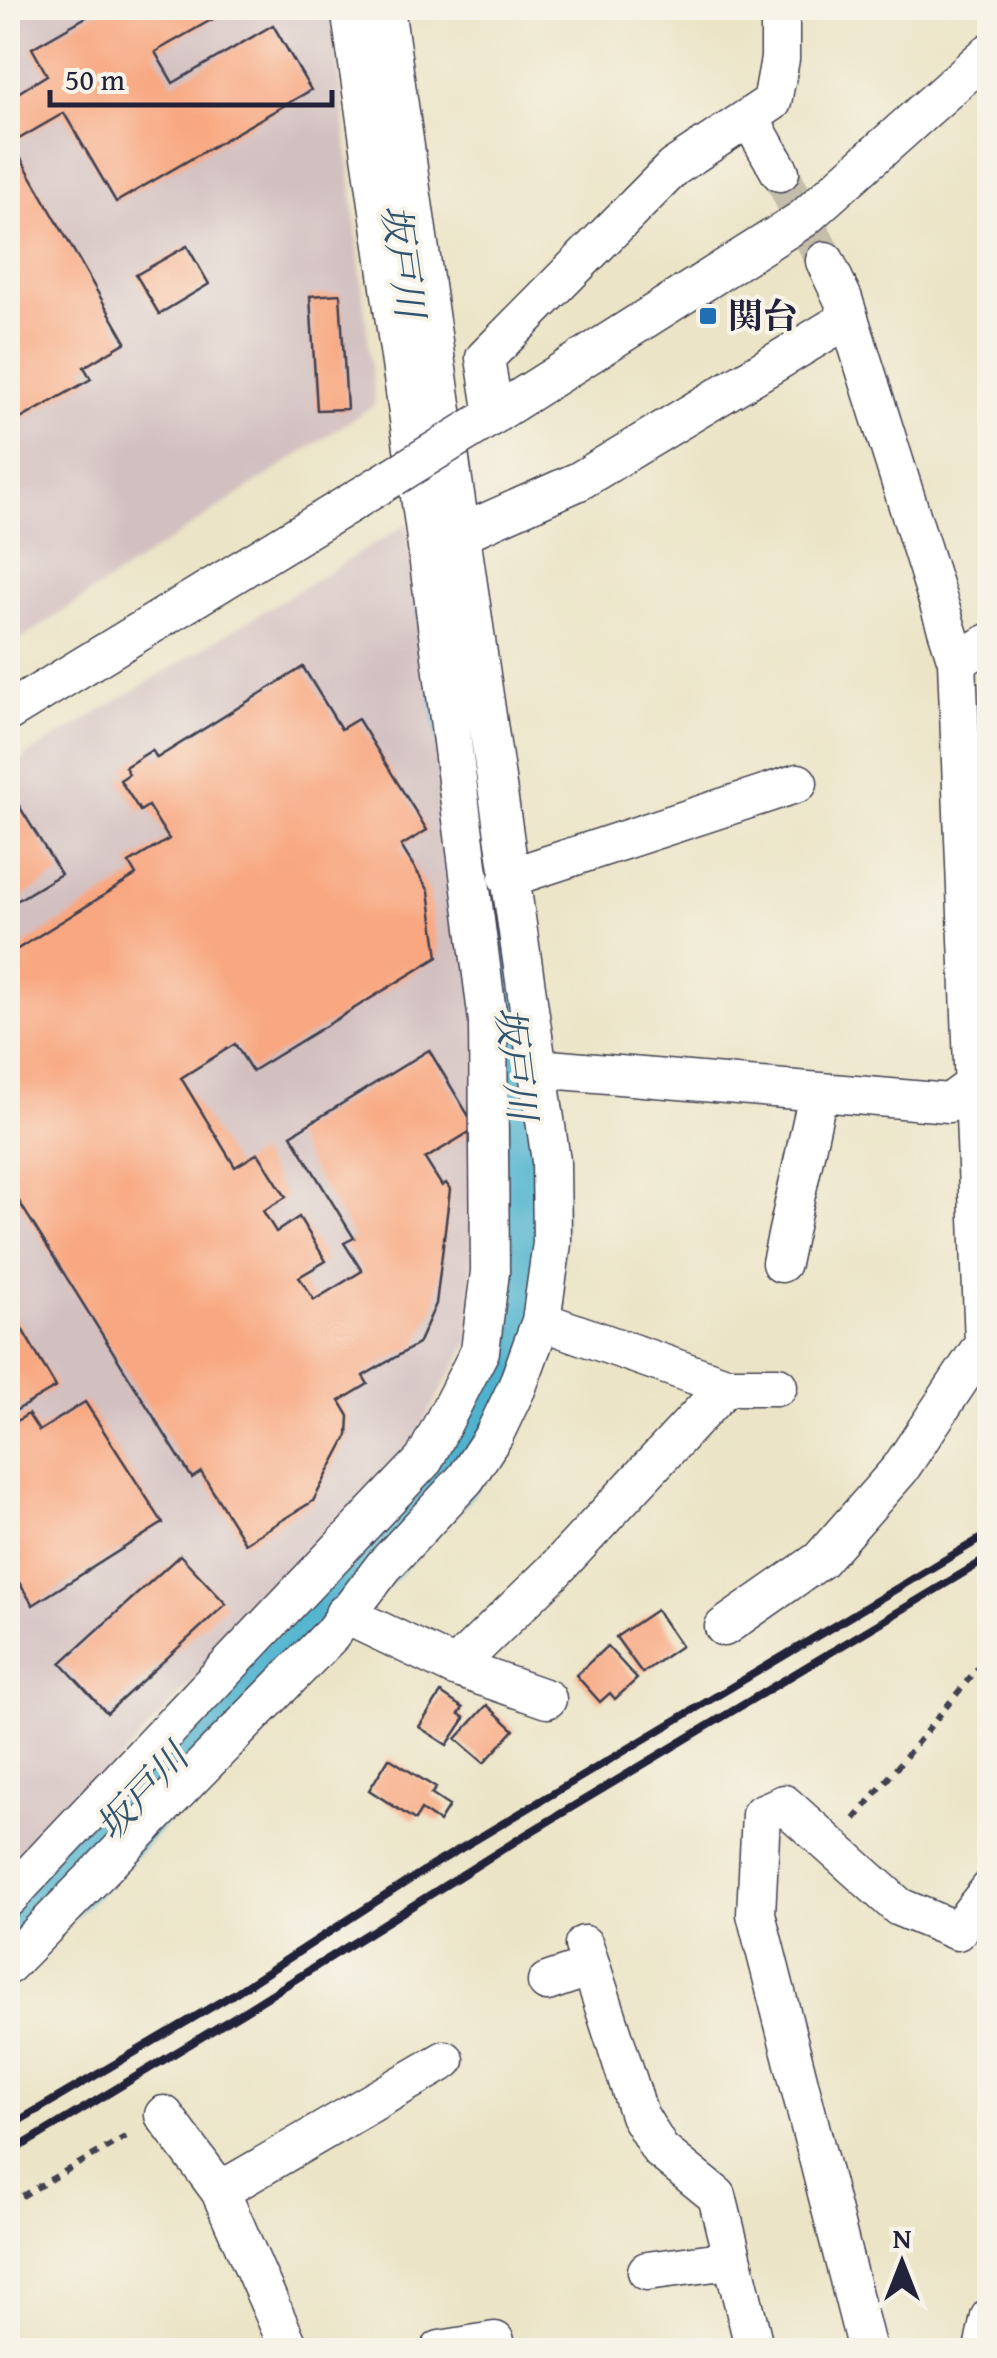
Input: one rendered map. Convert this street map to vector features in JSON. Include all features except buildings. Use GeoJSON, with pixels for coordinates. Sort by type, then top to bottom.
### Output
{"type":"FeatureCollection","features":[{"type":"Feature","properties":{"kind":"street"},"geometry":{"type":"LineString","coordinates":[[8,1898],[424,1460],[480,1352],[490,1272],[488,1021],[424,524],[350,8]]}},
{"type":"Feature","properties":{"kind":"street"},"geometry":{"type":"LineString","coordinates":[[11,1953],[331,1635],[344,1614],[466,1478],[494,1434],[542,1322],[552,1227],[551,1161],[385,8]]}},
{"type":"Feature","properties":{"kind":"street"},"geometry":{"type":"LineString","coordinates":[[485,420],[485,358],[672,168],[772,102],[780,59],[780,8]]}},
{"type":"Feature","properties":{"kind":"street"},"geometry":{"type":"LineString","coordinates":[[8,712],[485,420],[802,218],[990,52]]}},
{"type":"Feature","properties":{"kind":"street"},"geometry":{"type":"LineString","coordinates":[[750,119],[780,172]]}},
{"type":"Feature","properties":{"kind":"street"},"geometry":{"type":"LineString","coordinates":[[724,1627],[820,1560],[900,1469],[984,1343],[982,1084],[957,660],[849,318],[824,261]]}},
{"type":"Feature","properties":{"kind":"street"},"geometry":{"type":"LineString","coordinates":[[460,534],[579,481],[849,318]]}},
{"type":"Feature","properties":{"kind":"street"},"geometry":{"type":"LineString","coordinates":[[957,660],[990,642]]}},
{"type":"Feature","properties":{"kind":"street"},"geometry":{"type":"LineString","coordinates":[[508,878],[798,783]]}},
{"type":"Feature","properties":{"kind":"street"},"geometry":{"type":"LineString","coordinates":[[537,1068],[950,1103],[982,1084]]}},
{"type":"Feature","properties":{"kind":"street"},"geometry":{"type":"LineString","coordinates":[[780,1263],[818,1094]]}},
{"type":"Feature","properties":{"kind":"street"},"geometry":{"type":"LineString","coordinates":[[542,1322],[726,1386],[778,1386]]}},
{"type":"Feature","properties":{"kind":"street"},"geometry":{"type":"LineString","coordinates":[[455,1667],[552,1573],[726,1386]]}},
{"type":"Feature","properties":{"kind":"street"},"geometry":{"type":"LineString","coordinates":[[344,1614],[455,1667],[546,1699]]}},
{"type":"Feature","properties":{"kind":"street"},"geometry":{"type":"LineString","coordinates":[[868,2350],[756,1914],[760,1814],[784,1804],[899,1906],[957,1931],[990,1889]]}},
{"type":"Feature","properties":{"kind":"street"},"geometry":{"type":"LineString","coordinates":[[546,1982],[587,1956],[639,2115],[643,2153],[716,2196],[755,2350]]}},
{"type":"Feature","properties":{"kind":"street"},"geometry":{"type":"LineString","coordinates":[[220,2191],[445,2060]]}},
{"type":"Feature","properties":{"kind":"street"},"geometry":{"type":"LineString","coordinates":[[164,2115],[220,2191],[290,2350]]}},
{"type":"Feature","properties":{"kind":"street"},"geometry":{"type":"LineString","coordinates":[[647,2271],[730,2260]]}},
{"type":"Feature","properties":{"kind":"street"},"geometry":{"type":"LineString","coordinates":[[982,2350],[990,2317]]}},
{"type":"Feature","properties":{"kind":"street"},"geometry":{"type":"LineString","coordinates":[[440,2350],[495,2341]]}},
{"type":"Feature","properties":{"kind":"path"},"geometry":{"type":"LineString","coordinates":[[833,1845],[990,1653]]}},
{"type":"Feature","properties":{"kind":"path"},"geometry":{"type":"LineString","coordinates":[[8,2204],[164,2115]]}},
{"type":"Feature","properties":{"kind":"shaded area"},"geometry":{"type":"Polygon","coordinates":[[[8,8],[332,8],[375,404],[8,648],[8,8]]]}},
{"type":"Feature","properties":{"kind":"shaded area"},"geometry":{"type":"Polygon","coordinates":[[[407,524],[478,1029],[470,1340],[408,1449],[8,1881],[8,767],[407,524]]]}},
{"type":"Feature","properties":{"kind":"waterway","name":"坂戸川"},"geometry":{"type":"LineString","coordinates":[[8,1934],[100,1844],[433,1489],[462,1455],[506,1363],[528,1266],[532,1199],[519,1074],[452,607]]}},
{"type":"Feature","properties":{"kind":"tunnel"},"geometry":{"type":"LineString","coordinates":[[780,172],[825,261]]}},
{"type":"Feature","properties":{"kind":"railway"},"geometry":{"type":"LineString","coordinates":[[8,2127],[232,1995],[428,1868],[990,1533]]}},
{"type":"Feature","properties":{"kind":"railway"},"geometry":{"type":"LineString","coordinates":[[8,2154],[527,1834],[990,1557]]}},
{"type":"Feature","properties":{"kind":"place","name":"関台"},"geometry":{"type":"Point","coordinates":[708,316]}}]}
